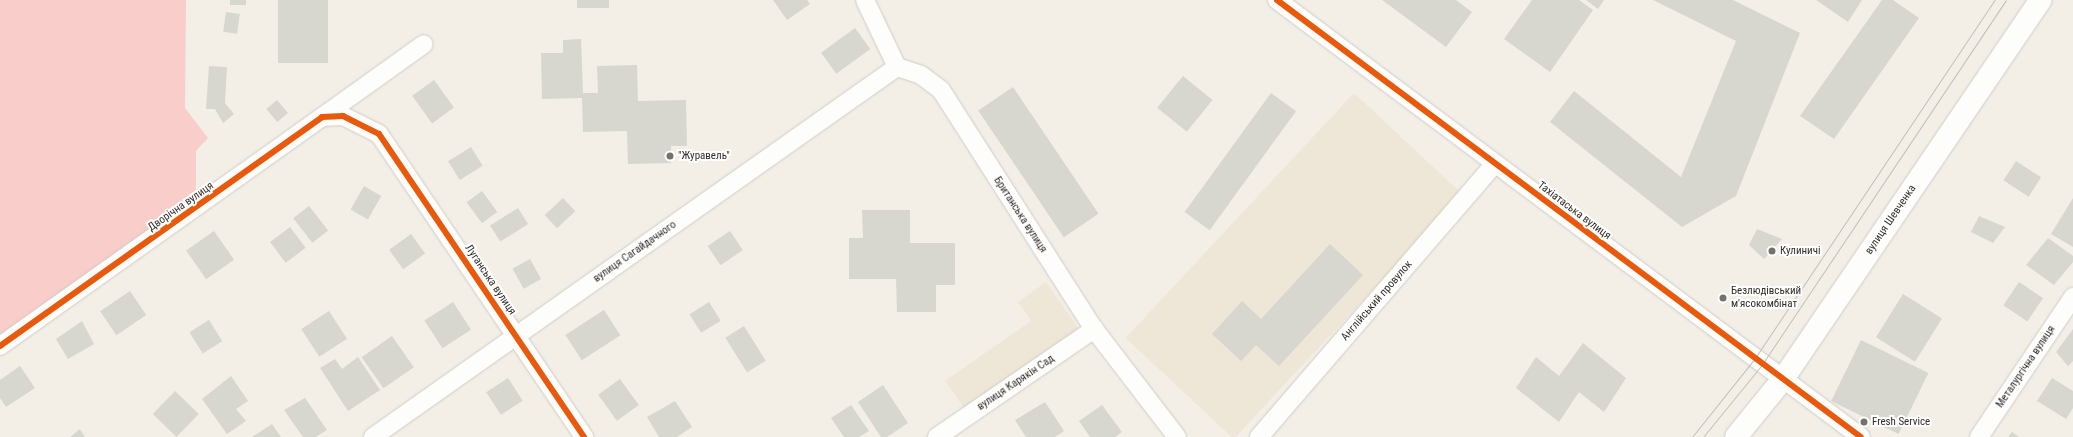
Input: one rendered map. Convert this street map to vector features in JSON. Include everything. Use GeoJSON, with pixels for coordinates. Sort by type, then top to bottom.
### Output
{"type":"FeatureCollection","features":[{"type":"Feature","properties":{"kind":"main road","name":"вулиця Шевченка"},"geometry":{"type":"LineString","coordinates":[[1736,437],[1783,379],[2041,0]]}},
{"type":"Feature","properties":{"kind":"street"},"geometry":{"type":"LineString","coordinates":[[865,0],[897,67]]}},
{"type":"Feature","properties":{"kind":"street","name":"Тахіатаська вулиця"},"geometry":{"type":"LineString","coordinates":[[1277,0],[1860,437]]}},
{"type":"Feature","properties":{"kind":"street","name":"Дворічна вулиця"},"geometry":{"type":"LineString","coordinates":[[0,346],[424,44]]}},
{"type":"Feature","properties":{"kind":"street","name":"Британська вулиця"},"geometry":{"type":"LineString","coordinates":[[897,67],[921,75],[945,95],[1094,329],[1177,437]]}},
{"type":"Feature","properties":{"kind":"street","name":"вулиця Сагайдачного"},"geometry":{"type":"LineString","coordinates":[[373,437],[897,67]]}},
{"type":"Feature","properties":{"kind":"street","name":"Луганська вулиця"},"geometry":{"type":"LineString","coordinates":[[322,117],[343,116],[379,134],[584,437]]}},
{"type":"Feature","properties":{"kind":"street","name":"Англійський провулок"},"geometry":{"type":"LineString","coordinates":[[1259,437],[1495,164]]}},
{"type":"Feature","properties":{"kind":"street","name":"Металургічна вулиця"},"geometry":{"type":"LineString","coordinates":[[1979,437],[2073,298]]}},
{"type":"Feature","properties":{"kind":"street","name":"вулиця Карякін Сад"},"geometry":{"type":"LineString","coordinates":[[937,437],[1094,329]]}},
{"type":"Feature","properties":{"kind":"shaded area"},"geometry":{"type":"Polygon","coordinates":[[[0,0],[186,0],[185,108],[208,138],[196,151],[196,204],[0,340],[0,0]]]}},
{"type":"Feature","properties":{"kind":"shaded area"},"geometry":{"type":"Polygon","coordinates":[[[1354,93],[1462,194],[1236,437],[1232,437],[1126,338],[1354,93]]]}},
{"type":"Feature","properties":{"kind":"shaded area"},"geometry":{"type":"Polygon","coordinates":[[[1046,282],[1079,329],[964,408],[945,381],[1031,321],[1018,302],[1046,282]]]}},
{"type":"Feature","properties":{"kind":"building"},"geometry":{"type":"Polygon","coordinates":[[[230,0],[246,0],[246,5],[230,5],[230,0]]]}},
{"type":"Feature","properties":{"kind":"building"},"geometry":{"type":"Polygon","coordinates":[[[278,0],[328,0],[328,63],[278,63],[278,0]]]}},
{"type":"Feature","properties":{"kind":"building"},"geometry":{"type":"Polygon","coordinates":[[[577,0],[609,0],[609,8],[577,8],[577,0]]]}},
{"type":"Feature","properties":{"kind":"building"},"geometry":{"type":"Polygon","coordinates":[[[773,0],[807,0],[810,4],[787,20],[773,0]]]}},
{"type":"Feature","properties":{"kind":"building"},"geometry":{"type":"Polygon","coordinates":[[[1382,0],[1456,0],[1472,12],[1446,47],[1382,0]]]}},
{"type":"Feature","properties":{"kind":"building"},"geometry":{"type":"Polygon","coordinates":[[[1532,0],[1579,0],[1593,10],[1550,72],[1504,39],[1532,0]]]}},
{"type":"Feature","properties":{"kind":"building"},"geometry":{"type":"Polygon","coordinates":[[[1586,0],[1604,0],[1598,9],[1586,0]]]}},
{"type":"Feature","properties":{"kind":"building"},"geometry":{"type":"Polygon","coordinates":[[[1653,0],[1733,0],[1800,33],[1736,196],[1682,227],[1550,122],[1574,91],[1681,177],[1736,41],[1653,0]]]}},
{"type":"Feature","properties":{"kind":"building"},"geometry":{"type":"Polygon","coordinates":[[[1816,0],[1862,0],[1848,22],[1816,0]]]}},
{"type":"Feature","properties":{"kind":"building"},"geometry":{"type":"Polygon","coordinates":[[[1882,0],[1893,0],[1919,18],[1834,139],[1800,116],[1882,0]]]}},
{"type":"Feature","properties":{"kind":"building"},"geometry":{"type":"Polygon","coordinates":[[[226,12],[240,14],[237,34],[223,32],[226,12]]]}},
{"type":"Feature","properties":{"kind":"building"},"geometry":{"type":"Polygon","coordinates":[[[855,28],[870,49],[836,74],[821,53],[855,28]]]}},
{"type":"Feature","properties":{"kind":"building"},"geometry":{"type":"Polygon","coordinates":[[[581,39],[583,93],[598,93],[597,66],[637,65],[638,101],[686,100],[687,146],[671,146],[671,163],[628,164],[627,131],[583,132],[582,98],[542,99],[541,53],[563,53],[563,40],[581,39]]]}},
{"type":"Feature","properties":{"kind":"building"},"geometry":{"type":"Polygon","coordinates":[[[209,66],[227,67],[225,103],[234,114],[223,123],[215,109],[206,109],[209,66]]]}},
{"type":"Feature","properties":{"kind":"building"},"geometry":{"type":"Polygon","coordinates":[[[1183,76],[1213,100],[1187,132],[1157,108],[1183,76]]]}},
{"type":"Feature","properties":{"kind":"building"},"geometry":{"type":"Polygon","coordinates":[[[434,80],[454,108],[432,123],[412,96],[434,80]]]}},
{"type":"Feature","properties":{"kind":"building"},"geometry":{"type":"Polygon","coordinates":[[[1013,87],[1099,214],[1064,237],[978,110],[1013,87]]]}},
{"type":"Feature","properties":{"kind":"building"},"geometry":{"type":"Polygon","coordinates":[[[1271,93],[1296,111],[1210,230],[1185,212],[1271,93]]]}},
{"type":"Feature","properties":{"kind":"building"},"geometry":{"type":"Polygon","coordinates":[[[277,100],[288,113],[277,122],[266,109],[277,100]]]}},
{"type":"Feature","properties":{"kind":"building"},"geometry":{"type":"Polygon","coordinates":[[[471,147],[483,166],[460,180],[448,161],[471,147]]]}},
{"type":"Feature","properties":{"kind":"building"},"geometry":{"type":"Polygon","coordinates":[[[2016,161],[2041,177],[2029,197],[2003,180],[2016,161]]]}},
{"type":"Feature","properties":{"kind":"building"},"geometry":{"type":"Polygon","coordinates":[[[364,186],[381,196],[368,219],[350,209],[364,186]]]}},
{"type":"Feature","properties":{"kind":"building"},"geometry":{"type":"Polygon","coordinates":[[[482,191],[497,212],[482,223],[467,202],[482,191]]]}},
{"type":"Feature","properties":{"kind":"building"},"geometry":{"type":"Polygon","coordinates":[[[563,198],[575,211],[557,228],[545,215],[563,198]]]}},
{"type":"Feature","properties":{"kind":"building"},"geometry":{"type":"Polygon","coordinates":[[[2073,198],[2073,247],[2051,234],[2073,198]]]}},
{"type":"Feature","properties":{"kind":"building"},"geometry":{"type":"Polygon","coordinates":[[[309,206],[328,230],[312,243],[293,218],[309,206]]]}},
{"type":"Feature","properties":{"kind":"building"},"geometry":{"type":"Polygon","coordinates":[[[518,208],[528,224],[500,242],[490,225],[518,208]]]}},
{"type":"Feature","properties":{"kind":"building"},"geometry":{"type":"Polygon","coordinates":[[[862,210],[910,210],[910,243],[955,243],[955,285],[936,285],[936,312],[897,312],[896,279],[849,279],[849,238],[863,238],[862,210]]]}},
{"type":"Feature","properties":{"kind":"building"},"geometry":{"type":"Polygon","coordinates":[[[1979,216],[2005,227],[1993,243],[1971,232],[1979,216]]]}},
{"type":"Feature","properties":{"kind":"building"},"geometry":{"type":"Polygon","coordinates":[[[290,227],[306,248],[286,263],[270,242],[290,227]]]}},
{"type":"Feature","properties":{"kind":"building"},"geometry":{"type":"Polygon","coordinates":[[[1757,229],[1782,239],[1764,259],[1749,245],[1757,229]]]}},
{"type":"Feature","properties":{"kind":"building"},"geometry":{"type":"Polygon","coordinates":[[[214,231],[234,260],[206,279],[186,251],[214,231]]]}},
{"type":"Feature","properties":{"kind":"building"},"geometry":{"type":"Polygon","coordinates":[[[730,231],[743,250],[720,265],[708,246],[730,231]]]}},
{"type":"Feature","properties":{"kind":"building"},"geometry":{"type":"Polygon","coordinates":[[[411,234],[425,253],[403,269],[389,250],[411,234]]]}},
{"type":"Feature","properties":{"kind":"building"},"geometry":{"type":"Polygon","coordinates":[[[2048,238],[2073,256],[2073,262],[2054,285],[2026,265],[2048,238]]]}},
{"type":"Feature","properties":{"kind":"building"},"geometry":{"type":"Polygon","coordinates":[[[1330,244],[1363,275],[1279,366],[1256,345],[1241,361],[1212,334],[1242,301],[1261,319],[1330,244]]]}},
{"type":"Feature","properties":{"kind":"building"},"geometry":{"type":"Polygon","coordinates":[[[530,259],[541,279],[524,289],[513,269],[530,259]]]}},
{"type":"Feature","properties":{"kind":"building"},"geometry":{"type":"Polygon","coordinates":[[[2019,282],[2043,298],[2027,321],[2003,305],[2019,282]]]}},
{"type":"Feature","properties":{"kind":"building"},"geometry":{"type":"Polygon","coordinates":[[[130,291],[146,315],[116,335],[100,311],[130,291]]]}},
{"type":"Feature","properties":{"kind":"building"},"geometry":{"type":"Polygon","coordinates":[[[1903,294],[1942,318],[1915,362],[1876,337],[1903,294]]]}},
{"type":"Feature","properties":{"kind":"building"},"geometry":{"type":"Polygon","coordinates":[[[453,302],[471,330],[442,348],[424,321],[453,302]]]}},
{"type":"Feature","properties":{"kind":"building"},"geometry":{"type":"Polygon","coordinates":[[[709,302],[721,321],[701,333],[689,314],[709,302]]]}},
{"type":"Feature","properties":{"kind":"building"},"geometry":{"type":"Polygon","coordinates":[[[604,310],[620,335],[582,360],[565,335],[604,310]]]}},
{"type":"Feature","properties":{"kind":"building"},"geometry":{"type":"Polygon","coordinates":[[[329,311],[347,339],[319,357],[301,329],[329,311]]]}},
{"type":"Feature","properties":{"kind":"building"},"geometry":{"type":"Polygon","coordinates":[[[209,320],[222,341],[203,353],[189,332],[209,320]]]}},
{"type":"Feature","properties":{"kind":"building"},"geometry":{"type":"Polygon","coordinates":[[[82,321],[94,344],[68,359],[56,339],[82,321]]]}},
{"type":"Feature","properties":{"kind":"building"},"geometry":{"type":"Polygon","coordinates":[[[744,326],[766,361],[747,372],[725,338],[744,326]]]}},
{"type":"Feature","properties":{"kind":"building"},"geometry":{"type":"Polygon","coordinates":[[[2073,329],[2073,361],[2068,366],[2056,352],[2073,329]]]}},
{"type":"Feature","properties":{"kind":"building"},"geometry":{"type":"Polygon","coordinates":[[[392,336],[414,367],[383,388],[362,357],[392,336]]]}},
{"type":"Feature","properties":{"kind":"building"},"geometry":{"type":"Polygon","coordinates":[[[1861,340],[1928,373],[1899,434],[1831,401],[1861,340]]]}},
{"type":"Feature","properties":{"kind":"building"},"geometry":{"type":"Polygon","coordinates":[[[1583,343],[1626,378],[1604,412],[1579,392],[1559,422],[1516,388],[1536,357],[1559,376],[1583,343]]]}},
{"type":"Feature","properties":{"kind":"building"},"geometry":{"type":"Polygon","coordinates":[[[358,357],[380,390],[348,411],[320,368],[335,359],[342,369],[358,357]]]}},
{"type":"Feature","properties":{"kind":"building"},"geometry":{"type":"Polygon","coordinates":[[[20,366],[35,388],[6,407],[0,398],[0,380],[20,366]]]}},
{"type":"Feature","properties":{"kind":"building"},"geometry":{"type":"Polygon","coordinates":[[[231,376],[248,401],[236,409],[246,421],[227,434],[202,399],[231,376]]]}},
{"type":"Feature","properties":{"kind":"building"},"geometry":{"type":"Polygon","coordinates":[[[508,378],[523,401],[501,415],[486,392],[508,378]]]}},
{"type":"Feature","properties":{"kind":"building"},"geometry":{"type":"Polygon","coordinates":[[[2052,378],[2073,391],[2073,408],[2066,419],[2037,401],[2052,378]]]}},
{"type":"Feature","properties":{"kind":"building"},"geometry":{"type":"Polygon","coordinates":[[[620,379],[639,405],[617,421],[598,395],[620,379]]]}},
{"type":"Feature","properties":{"kind":"building"},"geometry":{"type":"Polygon","coordinates":[[[883,385],[908,423],[887,437],[881,437],[858,402],[883,385]]]}},
{"type":"Feature","properties":{"kind":"building"},"geometry":{"type":"Polygon","coordinates":[[[175,391],[199,414],[177,437],[153,414],[175,391]]]}},
{"type":"Feature","properties":{"kind":"building"},"geometry":{"type":"Polygon","coordinates":[[[305,398],[327,430],[316,437],[303,437],[284,410],[305,398]]]}},
{"type":"Feature","properties":{"kind":"building"},"geometry":{"type":"Polygon","coordinates":[[[675,401],[692,427],[677,437],[659,437],[647,417],[675,401]]]}},
{"type":"Feature","properties":{"kind":"building"},"geometry":{"type":"Polygon","coordinates":[[[1045,402],[1064,431],[1055,437],[1026,437],[1015,420],[1045,402]]]}},
{"type":"Feature","properties":{"kind":"building"},"geometry":{"type":"Polygon","coordinates":[[[851,405],[869,431],[859,437],[844,437],[831,418],[851,405]]]}},
{"type":"Feature","properties":{"kind":"building"},"geometry":{"type":"Polygon","coordinates":[[[1102,405],[1122,432],[1115,437],[1090,437],[1079,421],[1102,405]]]}},
{"type":"Feature","properties":{"kind":"building"},"geometry":{"type":"Polygon","coordinates":[[[272,424],[281,437],[252,437],[272,424]]]}},
{"type":"Feature","properties":{"kind":"building"},"geometry":{"type":"Polygon","coordinates":[[[80,429],[85,437],[70,437],[80,429]]]}},
{"type":"Feature","properties":{"kind":"building"},"geometry":{"type":"Polygon","coordinates":[[[2012,432],[2019,437],[2008,437],[2012,432]]]}},
{"type":"Feature","properties":{"kind":"tram line"},"geometry":{"type":"LineString","coordinates":[[1692,437],[1755,358],[1995,0]]}},
{"type":"Feature","properties":{"kind":"tram line"},"geometry":{"type":"LineString","coordinates":[[1703,437],[1761,366],[2006,0]]}},
{"type":"Feature","properties":{"kind":"cycle path"},"geometry":{"type":"LineString","coordinates":[[1277,0],[1861,437]]}},
{"type":"Feature","properties":{"kind":"cycle path"},"geometry":{"type":"LineString","coordinates":[[0,346],[322,117],[343,116],[379,134],[584,437]]}},
{"type":"Feature","properties":{"kind":"place","name":"\"Журавель\""},"geometry":{"type":"Point","coordinates":[670,156]}},
{"type":"Feature","properties":{"kind":"place","name":"Кулиничі"},"geometry":{"type":"Point","coordinates":[1772,251]}},
{"type":"Feature","properties":{"kind":"place","name":"Безлюдівський м'ясокомбінат"},"geometry":{"type":"Point","coordinates":[1723,298]}},
{"type":"Feature","properties":{"kind":"place","name":"Fresh Service"},"geometry":{"type":"Point","coordinates":[1864,422]}}]}
